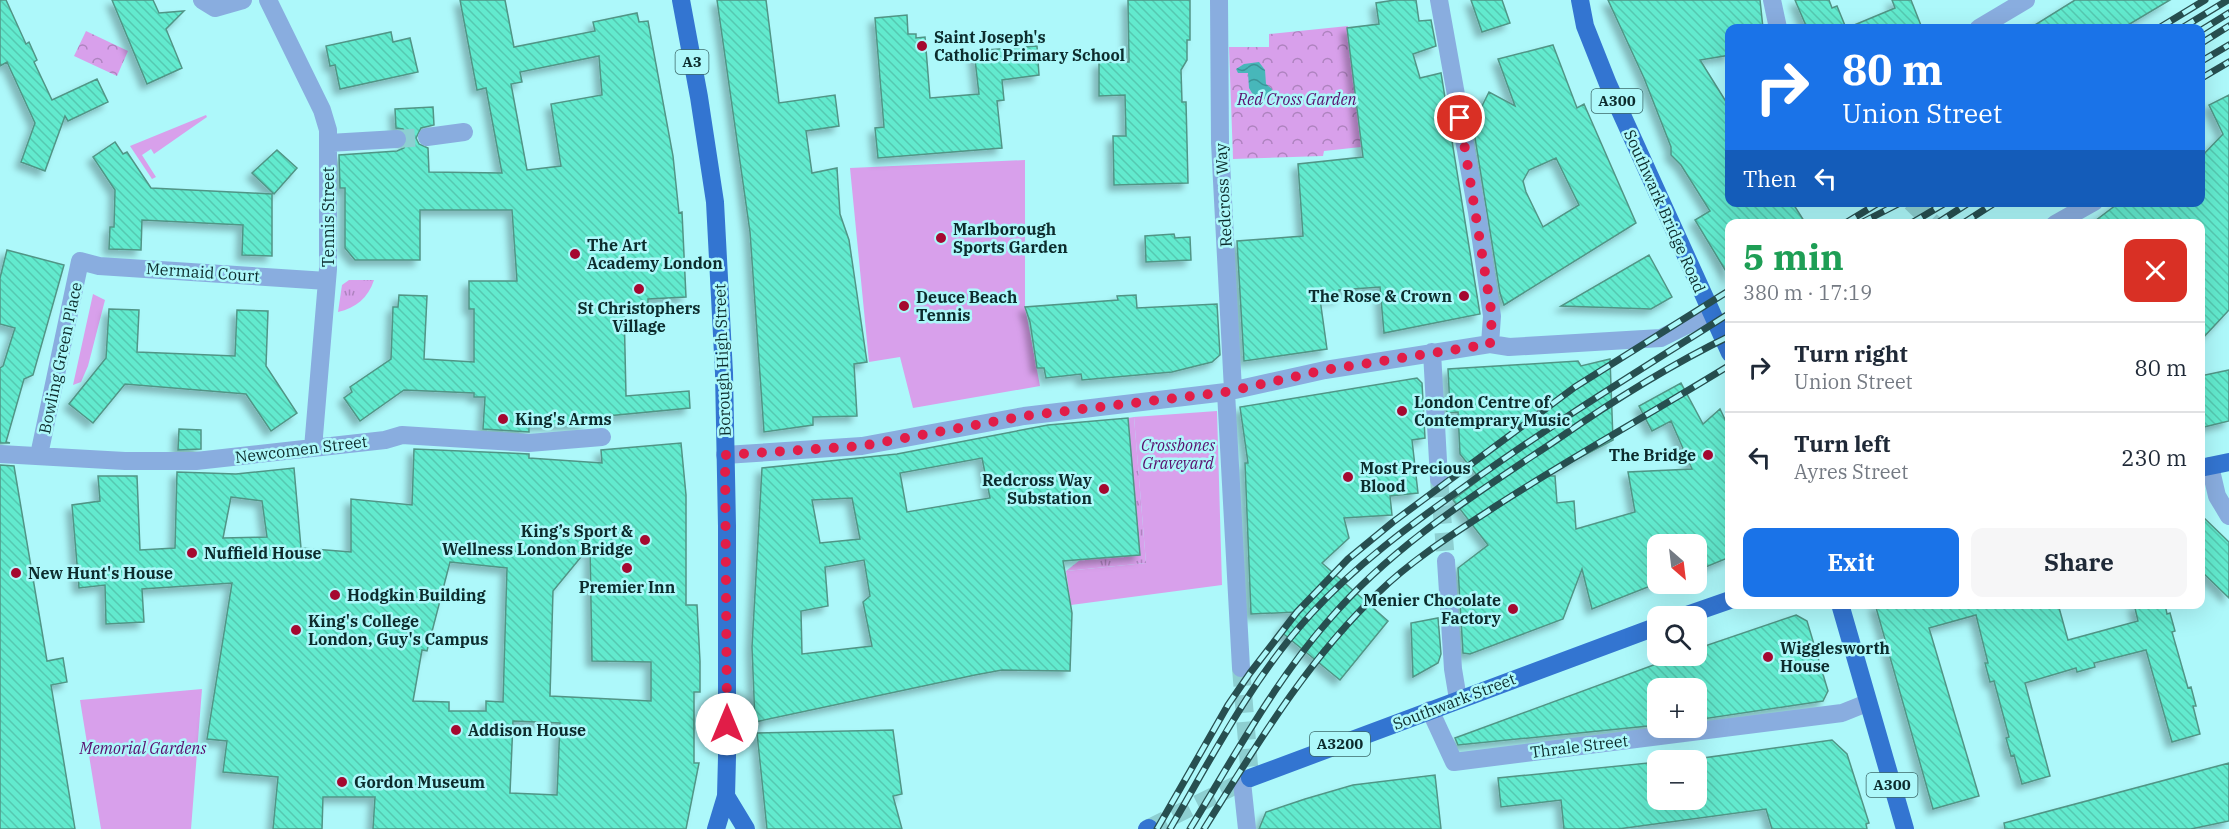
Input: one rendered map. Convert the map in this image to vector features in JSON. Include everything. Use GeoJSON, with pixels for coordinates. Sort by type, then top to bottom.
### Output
{"type":"FeatureCollection","features":[{"type":"Feature","properties":{"kind":"main road","name":"Borough High Street"},"geometry":{"type":"LineString","coordinates":[[681,0],[715,202],[725,455],[726,796],[716,829]]}},
{"type":"Feature","properties":{"kind":"main road","name":"Southwark Bridge Road"},"geometry":{"type":"LineString","coordinates":[[1580,0],[1582,17],[1595,51],[1725,343]]}},
{"type":"Feature","properties":{"kind":"main road"},"geometry":{"type":"LineString","coordinates":[[2206,467],[2229,462]]}},
{"type":"Feature","properties":{"kind":"main road"},"geometry":{"type":"LineString","coordinates":[[1707,608],[1725,602]]}},
{"type":"Feature","properties":{"kind":"main road","name":"A300"},"geometry":{"type":"LineString","coordinates":[[1841,609],[1905,829]]}},
{"type":"Feature","properties":{"kind":"main road","name":"Southwark Street"},"geometry":{"type":"LineString","coordinates":[[1246,780],[1647,630]]}},
{"type":"Feature","properties":{"kind":"main road"},"geometry":{"type":"LineString","coordinates":[[726,796],[746,829]]}},
{"type":"Feature","properties":{"kind":"street"},"geometry":{"type":"LineString","coordinates":[[202,0],[215,8],[243,0]]}},
{"type":"Feature","properties":{"kind":"street","name":"Tennis Street"},"geometry":{"type":"LineString","coordinates":[[268,0],[326,120],[328,142],[327,281],[313,447]]}},
{"type":"Feature","properties":{"kind":"street","name":"Redcross Way"},"geometry":{"type":"LineString","coordinates":[[1219,0],[1220,143],[1242,669]]}},
{"type":"Feature","properties":{"kind":"street"},"geometry":{"type":"LineString","coordinates":[[1439,0],[1477,212],[1492,316],[1490,344]]}},
{"type":"Feature","properties":{"kind":"street"},"geometry":{"type":"LineString","coordinates":[[1773,0],[1778,24]]}},
{"type":"Feature","properties":{"kind":"street"},"geometry":{"type":"LineString","coordinates":[[1986,24],[2026,0]]}},
{"type":"Feature","properties":{"kind":"street"},"geometry":{"type":"LineString","coordinates":[[427,137],[464,132]]}},
{"type":"Feature","properties":{"kind":"street"},"geometry":{"type":"LineString","coordinates":[[328,142],[397,139]]}},
{"type":"Feature","properties":{"kind":"street"},"geometry":{"type":"LineString","coordinates":[[2064,219],[2085,207]]}},
{"type":"Feature","properties":{"kind":"street","name":"Mermaid Court"},"geometry":{"type":"LineString","coordinates":[[80,261],[99,266],[327,281]]}},
{"type":"Feature","properties":{"kind":"street","name":"Bowling Green Place"},"geometry":{"type":"LineString","coordinates":[[39,455],[80,261]]}},
{"type":"Feature","properties":{"kind":"street"},"geometry":{"type":"LineString","coordinates":[[725,455],[862,446],[1024,416],[1230,391],[1325,370],[1490,344],[1509,346],[1661,338],[1711,314]]}},
{"type":"Feature","properties":{"kind":"street"},"geometry":{"type":"LineString","coordinates":[[1432,352],[1439,479]]}},
{"type":"Feature","properties":{"kind":"street","name":"Newcomen Street"},"geometry":{"type":"LineString","coordinates":[[0,454],[125,461],[196,461],[385,440],[402,435],[530,442],[602,437]]}},
{"type":"Feature","properties":{"kind":"street"},"geometry":{"type":"LineString","coordinates":[[2206,467],[2217,496],[2229,516]]}},
{"type":"Feature","properties":{"kind":"street"},"geometry":{"type":"LineString","coordinates":[[1446,561],[1453,669],[1458,699]]}},
{"type":"Feature","properties":{"kind":"street","name":"Thrale Street"},"geometry":{"type":"LineString","coordinates":[[1430,710],[1454,762],[1842,713],[1867,703]]}},
{"type":"Feature","properties":{"kind":"street"},"geometry":{"type":"LineString","coordinates":[[1246,780],[1247,829]]}},
{"type":"Feature","properties":{"kind":"green space","name":"Red Cross Garden"},"geometry":{"type":"Polygon","coordinates":[[[1348,26],[1361,147],[1324,151],[1323,156],[1233,159],[1229,47],[1269,47],[1269,34],[1348,26]]]}},
{"type":"Feature","properties":{"kind":"green space"},"geometry":{"type":"Polygon","coordinates":[[[86,31],[128,51],[117,76],[74,56],[86,31]]]}},
{"type":"Feature","properties":{"kind":"green space"},"geometry":{"type":"Polygon","coordinates":[[[206,115],[207,117],[154,154],[151,149],[142,155],[156,177],[152,179],[130,146],[206,115]]]}},
{"type":"Feature","properties":{"kind":"green space","name":"Marlborough Sports Garden"},"geometry":{"type":"Polygon","coordinates":[[[1025,160],[1025,307],[1040,386],[913,408],[900,357],[869,362],[850,168],[1025,160]]]}},
{"type":"Feature","properties":{"kind":"green space"},"geometry":{"type":"Polygon","coordinates":[[[349,280],[374,280],[360,301],[338,312],[342,285],[349,280]]]}},
{"type":"Feature","properties":{"kind":"green space"},"geometry":{"type":"Polygon","coordinates":[[[93,294],[105,300],[88,366],[81,382],[73,385],[93,294]]]}},
{"type":"Feature","properties":{"kind":"green space","name":"Crossbones Graveyard"},"geometry":{"type":"Polygon","coordinates":[[[1217,411],[1222,585],[1071,605],[1066,571],[1146,563],[1134,417],[1217,411]]]}},
{"type":"Feature","properties":{"kind":"green space"},"geometry":{"type":"Polygon","coordinates":[[[1134,417],[1146,563],[1066,571],[1080,560],[1140,554],[1128,418],[1134,417]]]}},
{"type":"Feature","properties":{"kind":"green space","name":"Memorial Gardens"},"geometry":{"type":"Polygon","coordinates":[[[202,689],[191,829],[101,829],[80,700],[202,689]]]}},
{"type":"Feature","properties":{"kind":"water"},"geometry":{"type":"Polygon","coordinates":[[[1259,62],[1265,70],[1266,84],[1272,89],[1270,97],[1261,100],[1255,98],[1249,88],[1248,73],[1238,73],[1236,69],[1244,64],[1259,62]]]}},
{"type":"Feature","properties":{"kind":"building"},"geometry":{"type":"Polygon","coordinates":[[[0,0],[6,0],[26,44],[29,42],[37,60],[34,62],[52,100],[97,79],[108,102],[68,121],[65,116],[45,171],[21,162],[35,123],[7,62],[0,66],[0,0]]]}},
{"type":"Feature","properties":{"kind":"building"},"geometry":{"type":"Polygon","coordinates":[[[112,0],[153,0],[159,13],[184,11],[166,29],[182,68],[147,84],[112,0]]]}},
{"type":"Feature","properties":{"kind":"building"},"geometry":{"type":"Polygon","coordinates":[[[460,0],[505,0],[514,47],[595,31],[593,22],[637,13],[639,22],[648,21],[673,156],[679,213],[682,212],[686,297],[648,299],[648,306],[624,306],[626,396],[689,391],[690,408],[586,418],[586,424],[529,425],[529,432],[483,429],[485,397],[474,397],[474,393],[404,390],[360,421],[344,398],[352,392],[350,387],[391,359],[393,307],[398,307],[399,295],[427,296],[424,359],[474,362],[474,309],[469,309],[469,281],[517,281],[512,210],[420,210],[420,260],[355,260],[345,248],[345,188],[340,188],[339,155],[397,151],[404,148],[408,138],[403,129],[396,128],[395,109],[433,107],[434,125],[421,128],[416,138],[419,144],[428,148],[429,172],[502,173],[486,88],[477,90],[460,0]],[[599,56],[520,72],[522,82],[511,84],[527,170],[561,166],[551,104],[602,95],[599,56]]]}},
{"type":"Feature","properties":{"kind":"building"},"geometry":{"type":"Polygon","coordinates":[[[717,0],[766,0],[779,103],[835,95],[839,126],[806,131],[812,173],[837,168],[840,214],[849,240],[867,362],[854,364],[857,416],[813,417],[813,425],[764,432],[750,232],[717,0]]]}},
{"type":"Feature","properties":{"kind":"building"},"geometry":{"type":"Polygon","coordinates":[[[1128,0],[1190,0],[1190,40],[1187,40],[1187,60],[1181,70],[1182,102],[1186,102],[1188,183],[1114,185],[1113,136],[1126,136],[1125,95],[1099,96],[1099,62],[1129,62],[1128,0]]]}},
{"type":"Feature","properties":{"kind":"building"},"geometry":{"type":"Polygon","coordinates":[[[1416,0],[1419,21],[1431,20],[1436,46],[1413,54],[1420,78],[1441,73],[1480,314],[1384,333],[1380,287],[1339,290],[1340,298],[1320,299],[1327,349],[1244,361],[1237,241],[1303,236],[1298,164],[1363,157],[1347,28],[1379,24],[1376,3],[1416,0]]]}},
{"type":"Feature","properties":{"kind":"building"},"geometry":{"type":"Polygon","coordinates":[[[1471,0],[1502,0],[1510,23],[1482,32],[1471,0]]]}},
{"type":"Feature","properties":{"kind":"building"},"geometry":{"type":"Polygon","coordinates":[[[1608,0],[1760,0],[1763,24],[1725,24],[1725,56],[1700,60],[1725,100],[1725,207],[1795,207],[1803,219],[1725,219],[1725,270],[1695,220],[1710,211],[1681,165],[1671,155],[1671,147],[1644,78],[1608,0]]]}},
{"type":"Feature","properties":{"kind":"building"},"geometry":{"type":"Polygon","coordinates":[[[1795,0],[1829,0],[1832,8],[1837,6],[1844,24],[1805,24],[1795,0]]]}},
{"type":"Feature","properties":{"kind":"building"},"geometry":{"type":"Polygon","coordinates":[[[1892,0],[1911,0],[1920,24],[1857,24],[1895,8],[1892,0]]]}},
{"type":"Feature","properties":{"kind":"building"},"geometry":{"type":"Polygon","coordinates":[[[2075,0],[2170,0],[2130,24],[2036,24],[2075,0]]]}},
{"type":"Feature","properties":{"kind":"building"},"geometry":{"type":"Polygon","coordinates":[[[907,15],[908,34],[916,34],[916,38],[925,37],[930,98],[979,94],[974,51],[1037,46],[1039,75],[1002,80],[1004,100],[997,101],[1002,148],[878,158],[875,128],[884,127],[875,18],[907,15]]]}},
{"type":"Feature","properties":{"kind":"building"},"geometry":{"type":"Polygon","coordinates":[[[391,32],[393,42],[410,38],[418,72],[340,89],[335,65],[330,66],[326,46],[391,32]]]}},
{"type":"Feature","properties":{"kind":"building"},"geometry":{"type":"Polygon","coordinates":[[[1553,45],[1577,108],[1584,104],[1636,223],[1504,305],[1500,293],[1472,119],[1476,118],[1489,92],[1515,106],[1498,59],[1553,45]],[[1556,158],[1529,170],[1523,181],[1543,227],[1579,205],[1556,158]]]}},
{"type":"Feature","properties":{"kind":"building"},"geometry":{"type":"Polygon","coordinates":[[[2229,95],[2229,310],[2205,336],[2205,219],[2098,219],[2113,207],[2205,207],[2205,153],[2223,134],[2209,105],[2229,95]]]}},
{"type":"Feature","properties":{"kind":"building"},"geometry":{"type":"Polygon","coordinates":[[[115,142],[123,154],[127,152],[151,188],[272,194],[272,256],[242,255],[243,225],[142,220],[141,250],[109,249],[110,227],[114,227],[115,190],[93,157],[115,142]]]}},
{"type":"Feature","properties":{"kind":"building"},"geometry":{"type":"Polygon","coordinates":[[[277,150],[297,168],[274,194],[252,173],[277,150]]]}},
{"type":"Feature","properties":{"kind":"building"},"geometry":{"type":"Polygon","coordinates":[[[1174,234],[1175,238],[1190,237],[1191,260],[1146,262],[1145,236],[1174,234]]]}},
{"type":"Feature","properties":{"kind":"building"},"geometry":{"type":"Polygon","coordinates":[[[7,250],[64,265],[33,375],[24,379],[6,442],[10,443],[0,443],[0,368],[3,366],[15,328],[0,324],[0,278],[7,250]]]}},
{"type":"Feature","properties":{"kind":"building"},"geometry":{"type":"Polygon","coordinates":[[[1649,255],[1672,297],[1651,309],[1561,306],[1649,255]]]}},
{"type":"Feature","properties":{"kind":"building"},"geometry":{"type":"Polygon","coordinates":[[[1136,295],[1137,308],[1217,304],[1220,355],[1212,362],[1172,372],[1082,380],[1081,374],[1046,378],[1044,368],[1037,368],[1030,322],[1025,307],[1118,300],[1117,296],[1136,295]]]}},
{"type":"Feature","properties":{"kind":"building"},"geometry":{"type":"Polygon","coordinates":[[[109,309],[139,310],[137,352],[235,356],[237,310],[268,311],[266,366],[297,413],[271,431],[246,394],[125,384],[93,423],[69,404],[106,358],[109,309]]]}},
{"type":"Feature","properties":{"kind":"building"},"geometry":{"type":"Polygon","coordinates":[[[1610,359],[1613,440],[1545,476],[1555,476],[1557,503],[1574,501],[1576,529],[1635,512],[1628,472],[1692,469],[1671,421],[1652,431],[1639,406],[1681,383],[1703,424],[1720,409],[1725,420],[1725,559],[1707,566],[1707,534],[1647,534],[1647,587],[1592,609],[1582,569],[1563,619],[1470,654],[1463,653],[1458,568],[1488,545],[1453,500],[1480,479],[1460,454],[1458,412],[1447,413],[1446,404],[1450,408],[1448,369],[1578,361],[1581,366],[1610,359]]]}},
{"type":"Feature","properties":{"kind":"building"},"geometry":{"type":"Polygon","coordinates":[[[2229,370],[2229,421],[2205,427],[2205,375],[2229,370]]]}},
{"type":"Feature","properties":{"kind":"building"},"geometry":{"type":"Polygon","coordinates":[[[1417,378],[1422,383],[1425,438],[1412,440],[1418,493],[1390,496],[1392,515],[1344,518],[1349,538],[1322,563],[1388,621],[1340,680],[1280,631],[1296,612],[1251,614],[1245,463],[1248,463],[1240,407],[1417,378]]]}},
{"type":"Feature","properties":{"kind":"building"},"geometry":{"type":"Polygon","coordinates":[[[1128,418],[1140,555],[1063,561],[1072,613],[1070,671],[1002,670],[755,722],[752,647],[762,468],[897,454],[1048,425],[1128,418]],[[982,458],[900,473],[907,512],[990,498],[982,458]],[[852,498],[812,500],[820,543],[860,539],[852,498]],[[864,560],[825,567],[828,606],[801,611],[802,654],[872,646],[863,602],[870,596],[864,560]]]}},
{"type":"Feature","properties":{"kind":"building"},"geometry":{"type":"Polygon","coordinates":[[[179,429],[201,430],[201,449],[178,450],[179,429]]]}},
{"type":"Feature","properties":{"kind":"building"},"geometry":{"type":"Polygon","coordinates":[[[681,443],[686,495],[686,605],[697,605],[700,661],[700,692],[694,692],[694,763],[699,763],[686,829],[373,829],[375,797],[323,797],[322,829],[273,829],[278,777],[223,772],[227,741],[207,739],[232,583],[142,589],[144,622],[106,624],[105,585],[79,588],[72,505],[100,501],[98,476],[137,476],[140,550],[175,548],[177,472],[236,474],[294,468],[301,548],[351,552],[351,499],[412,505],[414,449],[529,454],[529,458],[602,463],[601,450],[681,443]],[[231,497],[223,538],[267,537],[262,501],[231,497]],[[590,546],[553,591],[550,696],[651,701],[651,662],[592,661],[590,546]],[[450,562],[427,651],[422,650],[413,701],[449,702],[449,711],[486,711],[486,701],[503,702],[507,568],[450,562]],[[513,721],[510,793],[557,795],[560,723],[513,721]]]}},
{"type":"Feature","properties":{"kind":"building","name":"New Hunt's House"},"geometry":{"type":"Polygon","coordinates":[[[0,465],[14,466],[47,661],[63,658],[67,682],[51,685],[75,829],[0,829],[0,465]]]}},
{"type":"Feature","properties":{"kind":"building"},"geometry":{"type":"Polygon","coordinates":[[[2205,519],[2229,542],[2229,598],[2205,575],[2205,519]]]}},
{"type":"Feature","properties":{"kind":"building"},"geometry":{"type":"Polygon","coordinates":[[[1876,609],[2059,609],[2068,640],[2138,621],[2135,609],[2166,609],[2167,614],[2170,613],[2175,631],[2172,632],[2188,688],[2191,687],[2196,706],[2193,706],[2200,734],[2172,742],[2146,650],[2094,663],[2095,667],[2077,672],[2076,668],[2025,683],[2050,776],[2022,784],[2014,755],[2011,756],[2006,738],[2009,737],[1994,681],[1990,682],[1985,663],[1988,663],[1976,615],[1929,628],[1979,796],[1933,809],[1876,609]]]}},
{"type":"Feature","properties":{"kind":"building"},"geometry":{"type":"Polygon","coordinates":[[[1796,615],[1807,621],[1828,691],[1823,701],[1707,718],[1707,678],[1647,678],[1647,726],[1458,745],[1455,738],[1651,666],[1707,666],[1707,645],[1796,615]]]}},
{"type":"Feature","properties":{"kind":"building"},"geometry":{"type":"Polygon","coordinates":[[[1438,618],[1441,654],[1438,663],[1413,677],[1411,623],[1438,618]]]}},
{"type":"Feature","properties":{"kind":"building"},"geometry":{"type":"Polygon","coordinates":[[[893,730],[902,794],[893,796],[902,829],[767,829],[757,733],[893,730]]]}},
{"type":"Feature","properties":{"kind":"building"},"geometry":{"type":"Polygon","coordinates":[[[1832,740],[1847,754],[1869,823],[1866,824],[1867,829],[1772,829],[1766,809],[1618,829],[1564,829],[1561,800],[1501,807],[1498,778],[1647,763],[1647,810],[1707,810],[1707,757],[1832,740]]]}},
{"type":"Feature","properties":{"kind":"building"},"geometry":{"type":"Polygon","coordinates":[[[2229,763],[2229,821],[2191,829],[2005,829],[2004,823],[2229,763]]]}},
{"type":"Feature","properties":{"kind":"building"},"geometry":{"type":"Polygon","coordinates":[[[1435,775],[1441,829],[1259,829],[1266,812],[1305,799],[1353,785],[1435,775]]]}},
{"type":"Feature","properties":{"kind":"tunnel"},"geometry":{"type":"LineString","coordinates":[[397,139],[427,137]]}},
{"type":"Feature","properties":{"kind":"tunnel"},"geometry":{"type":"LineString","coordinates":[[1916,207],[1929,219]]}},
{"type":"Feature","properties":{"kind":"tunnel"},"geometry":{"type":"LineString","coordinates":[[1439,479],[1446,561]]}},
{"type":"Feature","properties":{"kind":"tunnel"},"geometry":{"type":"LineString","coordinates":[[1241,668],[1250,778]]}},
{"type":"Feature","properties":{"kind":"tunnel"},"geometry":{"type":"LineString","coordinates":[[1149,828],[1250,778]]}},
{"type":"Feature","properties":{"kind":"railway"},"geometry":{"type":"LineString","coordinates":[[2166,24],[2205,0]]}},
{"type":"Feature","properties":{"kind":"railway"},"geometry":{"type":"LineString","coordinates":[[2189,24],[2228,0]]}},
{"type":"Feature","properties":{"kind":"railway"},"geometry":{"type":"LineString","coordinates":[[2205,28],[2229,13]]}},
{"type":"Feature","properties":{"kind":"railway"},"geometry":{"type":"LineString","coordinates":[[2205,41],[2229,26]]}},
{"type":"Feature","properties":{"kind":"railway"},"geometry":{"type":"LineString","coordinates":[[2205,59],[2229,45]]}},
{"type":"Feature","properties":{"kind":"railway"},"geometry":{"type":"LineString","coordinates":[[2205,76],[2229,62]]}},
{"type":"Feature","properties":{"kind":"railway"},"geometry":{"type":"LineString","coordinates":[[1852,219],[1872,207]]}},
{"type":"Feature","properties":{"kind":"railway"},"geometry":{"type":"LineString","coordinates":[[1869,219],[1892,207]]}},
{"type":"Feature","properties":{"kind":"railway"},"geometry":{"type":"LineString","coordinates":[[1918,219],[1939,207]]}},
{"type":"Feature","properties":{"kind":"railway"},"geometry":{"type":"LineString","coordinates":[[1944,219],[1962,207]]}},
{"type":"Feature","properties":{"kind":"railway"},"geometry":{"type":"LineString","coordinates":[[1970,219],[1988,207]]}},
{"type":"Feature","properties":{"kind":"railway"},"geometry":{"type":"LineString","coordinates":[[1157,829],[1228,705],[1250,673],[1297,612],[1348,559],[1393,522],[1575,387],[1725,293]]}},
{"type":"Feature","properties":{"kind":"railway"},"geometry":{"type":"LineString","coordinates":[[1170,829],[1252,690],[1290,638],[1346,579],[1404,531],[1496,464],[1725,316]]}},
{"type":"Feature","properties":{"kind":"railway"},"geometry":{"type":"LineString","coordinates":[[1190,829],[1290,669],[1328,621],[1379,569],[1464,502],[1597,412],[1662,372],[1725,339]]}},
{"type":"Feature","properties":{"kind":"railway"},"geometry":{"type":"LineString","coordinates":[[1204,829],[1263,735],[1306,675],[1353,618],[1392,580],[1435,546],[1496,506],[1725,368]]}},
{"type":"Feature","properties":{"kind":"place","name":"Saint Joseph's Catholic Primary School"},"geometry":{"type":"Point","coordinates":[922,46]}},
{"type":"Feature","properties":{"kind":"place","name":"Marlborough Sports Garden"},"geometry":{"type":"Point","coordinates":[941,238]}},
{"type":"Feature","properties":{"kind":"place","name":"The Art Academy London"},"geometry":{"type":"Point","coordinates":[575,254]}},
{"type":"Feature","properties":{"kind":"place","name":"St Christophers Village"},"geometry":{"type":"Point","coordinates":[639,289]}},
{"type":"Feature","properties":{"kind":"place","name":"The Rose & Crown"},"geometry":{"type":"Point","coordinates":[1464,296]}},
{"type":"Feature","properties":{"kind":"place","name":"Deuce Beach Tennis"},"geometry":{"type":"Point","coordinates":[904,306]}},
{"type":"Feature","properties":{"kind":"place","name":"London Centre of Contemprary Music"},"geometry":{"type":"Point","coordinates":[1402,411]}},
{"type":"Feature","properties":{"kind":"place","name":"King's Arms"},"geometry":{"type":"Point","coordinates":[503,419]}},
{"type":"Feature","properties":{"kind":"place","name":"The Bridge"},"geometry":{"type":"Point","coordinates":[1708,455]}},
{"type":"Feature","properties":{"kind":"place","name":"Most Precious Blood"},"geometry":{"type":"Point","coordinates":[1348,477]}},
{"type":"Feature","properties":{"kind":"place","name":"Redcross Way Substation"},"geometry":{"type":"Point","coordinates":[1104,489]}},
{"type":"Feature","properties":{"kind":"place","name":"King’s Sport & Wellness London Bridge"},"geometry":{"type":"Point","coordinates":[645,540]}},
{"type":"Feature","properties":{"kind":"place","name":"Nuffield House"},"geometry":{"type":"Point","coordinates":[192,553]}},
{"type":"Feature","properties":{"kind":"place","name":"Premier Inn"},"geometry":{"type":"Point","coordinates":[627,568]}},
{"type":"Feature","properties":{"kind":"place","name":"New Hunt's House"},"geometry":{"type":"Point","coordinates":[16,573]}},
{"type":"Feature","properties":{"kind":"place","name":"Hodgkin Building"},"geometry":{"type":"Point","coordinates":[335,595]}},
{"type":"Feature","properties":{"kind":"place","name":"Menier Chocolate Factory"},"geometry":{"type":"Point","coordinates":[1513,609]}},
{"type":"Feature","properties":{"kind":"place","name":"King's College London, Guy's Campus"},"geometry":{"type":"Point","coordinates":[296,630]}},
{"type":"Feature","properties":{"kind":"place","name":"Wigglesworth House"},"geometry":{"type":"Point","coordinates":[1768,657]}},
{"type":"Feature","properties":{"kind":"place","name":"Addison House"},"geometry":{"type":"Point","coordinates":[456,730]}},
{"type":"Feature","properties":{"kind":"place","name":"Gordon Museum"},"geometry":{"type":"Point","coordinates":[342,782]}},
{"type":"Feature","properties":{"kind":"route"},"geometry":{"type":"LineString","coordinates":[[727,724],[725,455],[774,454],[862,446],[1024,416],[1226,392],[1325,370],[1490,344],[1492,316],[1460,118]]}}]}
